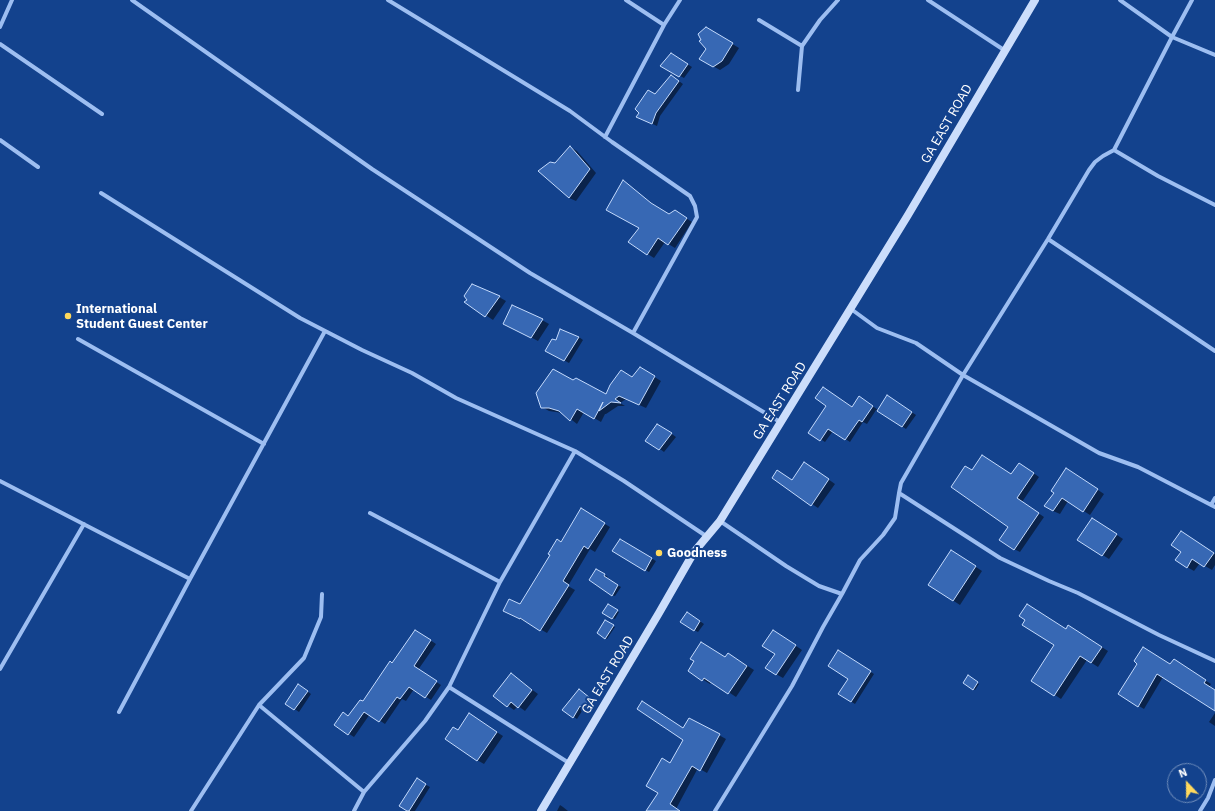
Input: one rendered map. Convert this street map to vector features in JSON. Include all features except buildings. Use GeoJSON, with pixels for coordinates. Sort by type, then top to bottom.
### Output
{"type":"FeatureCollection","features":[{"type":"Feature","properties":{"kind":"street"},"geometry":{"type":"LineString","coordinates":[[0,27],[12,0]]}},
{"type":"Feature","properties":{"kind":"street"},"geometry":{"type":"LineString","coordinates":[[132,0],[379,174],[530,273],[633,333],[781,423]]}},
{"type":"Feature","properties":{"kind":"street"},"geometry":{"type":"LineString","coordinates":[[388,0],[570,111],[690,196],[695,206],[697,217],[633,333]]}},
{"type":"Feature","properties":{"kind":"street"},"geometry":{"type":"LineString","coordinates":[[626,0],[664,25]]}},
{"type":"Feature","properties":{"kind":"street"},"geometry":{"type":"LineString","coordinates":[[605,137],[664,25],[680,0]]}},
{"type":"Feature","properties":{"kind":"street"},"geometry":{"type":"LineString","coordinates":[[798,90],[802,46],[820,20],[838,0]]}},
{"type":"Feature","properties":{"kind":"street"},"geometry":{"type":"LineString","coordinates":[[928,0],[1004,50]]}},
{"type":"Feature","properties":{"kind":"street","name":"GA EAST ROAD"},"geometry":{"type":"LineString","coordinates":[[541,811],[694,552],[720,521],[781,423],[908,215],[1004,50],[1035,0]]}},
{"type":"Feature","properties":{"kind":"street"},"geometry":{"type":"LineString","coordinates":[[1120,0],[1172,37],[1215,55]]}},
{"type":"Feature","properties":{"kind":"street"},"geometry":{"type":"LineString","coordinates":[[715,811],[792,686],[860,560],[895,518],[901,483],[963,375],[1048,239],[1089,170],[1095,162],[1114,150],[1192,0]]}},
{"type":"Feature","properties":{"kind":"street"},"geometry":{"type":"LineString","coordinates":[[759,20],[802,46]]}},
{"type":"Feature","properties":{"kind":"street"},"geometry":{"type":"LineString","coordinates":[[0,44],[102,114]]}},
{"type":"Feature","properties":{"kind":"street"},"geometry":{"type":"LineString","coordinates":[[0,140],[38,167]]}},
{"type":"Feature","properties":{"kind":"street"},"geometry":{"type":"LineString","coordinates":[[1114,150],[1158,176],[1215,205]]}},
{"type":"Feature","properties":{"kind":"street"},"geometry":{"type":"LineString","coordinates":[[101,193],[300,318],[362,350],[412,373],[456,398],[575,451],[624,481],[706,536]]}},
{"type":"Feature","properties":{"kind":"street"},"geometry":{"type":"LineString","coordinates":[[1048,239],[1215,351]]}},
{"type":"Feature","properties":{"kind":"street"},"geometry":{"type":"LineString","coordinates":[[850,309],[877,328],[916,343],[963,375],[1099,453],[1138,467],[1213,506],[1215,498]]}},
{"type":"Feature","properties":{"kind":"street"},"geometry":{"type":"LineString","coordinates":[[119,712],[325,331]]}},
{"type":"Feature","properties":{"kind":"street"},"geometry":{"type":"LineString","coordinates":[[78,339],[264,444]]}},
{"type":"Feature","properties":{"kind":"street"},"geometry":{"type":"LineString","coordinates":[[354,811],[364,792],[425,721],[450,687],[500,582],[575,451]]}},
{"type":"Feature","properties":{"kind":"street"},"geometry":{"type":"LineString","coordinates":[[0,481],[190,579]]}},
{"type":"Feature","properties":{"kind":"street"},"geometry":{"type":"LineString","coordinates":[[899,493],[1000,558],[1049,582],[1078,593],[1159,635],[1215,661]]}},
{"type":"Feature","properties":{"kind":"street"},"geometry":{"type":"LineString","coordinates":[[370,513],[500,582]]}},
{"type":"Feature","properties":{"kind":"street"},"geometry":{"type":"LineString","coordinates":[[720,521],[786,566],[819,586],[842,594]]}},
{"type":"Feature","properties":{"kind":"street"},"geometry":{"type":"LineString","coordinates":[[0,668],[84,524]]}},
{"type":"Feature","properties":{"kind":"street"},"geometry":{"type":"LineString","coordinates":[[191,811],[259,705],[304,658],[321,618],[322,594]]}},
{"type":"Feature","properties":{"kind":"street"},"geometry":{"type":"LineString","coordinates":[[450,687],[569,763]]}},
{"type":"Feature","properties":{"kind":"street"},"geometry":{"type":"LineString","coordinates":[[259,705],[364,792]]}},
{"type":"Feature","properties":{"kind":"street"},"geometry":{"type":"LineString","coordinates":[[1200,811],[1208,798],[1215,780]]}},
{"type":"Feature","properties":{"kind":"place","name":"International Student Guest Center"},"geometry":{"type":"Point","coordinates":[68,316]}},
{"type":"Feature","properties":{"kind":"place","name":"Goodness"},"geometry":{"type":"Point","coordinates":[659,553]}}]}
